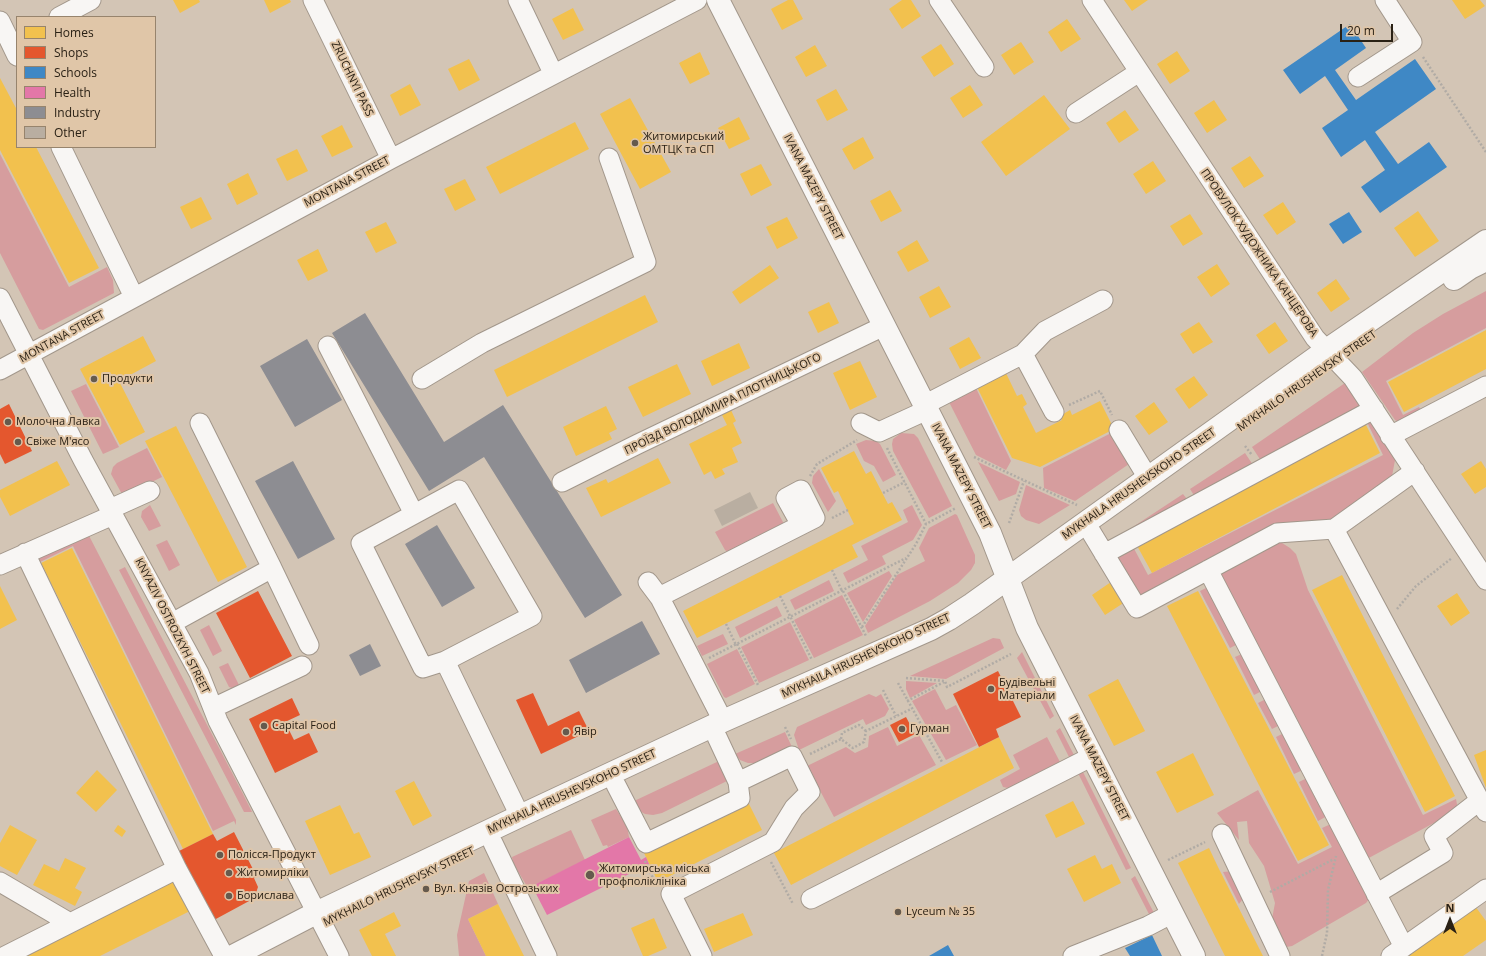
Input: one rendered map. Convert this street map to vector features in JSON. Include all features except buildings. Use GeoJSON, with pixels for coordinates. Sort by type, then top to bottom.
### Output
{"type":"FeatureCollection","features":[{"type":"Feature","properties":{"kind":"main road","name":"IVANA MAZEPY STREET"},"geometry":{"type":"LineString","coordinates":[[718,0],[990,533],[1027,628],[1194,956]]}},
{"type":"Feature","properties":{"kind":"main road","name":"MYKHAILA HRUSHEVSKOHO STREET"},"geometry":{"type":"LineString","coordinates":[[233,956],[319,919],[520,816],[720,729],[931,629],[972,604],[1010,585],[1085,520],[1332,355],[1486,241]]}},
{"type":"Feature","properties":{"kind":"main road","name":"MYKHAILO HRUSHEVSKY STREET"},"geometry":{"type":"LineString","coordinates":[[1085,520],[1332,355],[1470,268],[1486,260]]}},
{"type":"Feature","properties":{"kind":"main road","name":"MYKHAILO HRUSHEVSKY STREET"},"geometry":{"type":"LineString","coordinates":[[258,956],[319,919],[493,842],[616,785],[720,729]]}},
{"type":"Feature","properties":{"kind":"street"},"geometry":{"type":"LineString","coordinates":[[61,16],[91,0]]}},
{"type":"Feature","properties":{"kind":"street","name":"ZRUCHNYI PASS"},"geometry":{"type":"LineString","coordinates":[[313,0],[391,159]]}},
{"type":"Feature","properties":{"kind":"street"},"geometry":{"type":"LineString","coordinates":[[518,0],[553,73]]}},
{"type":"Feature","properties":{"kind":"street","name":"MONTANA STREET"},"geometry":{"type":"LineString","coordinates":[[0,370],[553,73],[697,0]]}},
{"type":"Feature","properties":{"kind":"street"},"geometry":{"type":"LineString","coordinates":[[939,0],[984,67]]}},
{"type":"Feature","properties":{"kind":"street","name":"ПРОВУЛОК ХУДОЖНИКА КАНЦЕРОВА"},"geometry":{"type":"LineString","coordinates":[[1092,0],[1315,338],[1353,378],[1486,580]]}},
{"type":"Feature","properties":{"kind":"street"},"geometry":{"type":"LineString","coordinates":[[1358,77],[1412,42],[1386,0]]}},
{"type":"Feature","properties":{"kind":"street"},"geometry":{"type":"LineString","coordinates":[[0,20],[15,46]]}},
{"type":"Feature","properties":{"kind":"street"},"geometry":{"type":"LineString","coordinates":[[1076,113],[1139,72]]}},
{"type":"Feature","properties":{"kind":"street"},"geometry":{"type":"LineString","coordinates":[[61,148],[134,297]]}},
{"type":"Feature","properties":{"kind":"street"},"geometry":{"type":"LineString","coordinates":[[422,379],[482,343],[646,262],[609,158]]}},
{"type":"Feature","properties":{"kind":"street","name":"KNYAZIV OSTROZKYH STREET"},"geometry":{"type":"LineString","coordinates":[[0,298],[111,512],[199,674],[213,708],[339,956]]}},
{"type":"Feature","properties":{"kind":"street"},"geometry":{"type":"LineString","coordinates":[[872,428],[925,407],[1023,354],[1045,331],[1103,300]]}},
{"type":"Feature","properties":{"kind":"street","name":"ПРОЇЗД ВОЛОДИМИРА ПЛОТНИЦЬКОГО"},"geometry":{"type":"LineString","coordinates":[[562,482],[884,326]]}},
{"type":"Feature","properties":{"kind":"street"},"geometry":{"type":"LineString","coordinates":[[328,346],[414,514]]}},
{"type":"Feature","properties":{"kind":"street"},"geometry":{"type":"LineString","coordinates":[[1023,354],[1054,412]]}},
{"type":"Feature","properties":{"kind":"street"},"geometry":{"type":"LineString","coordinates":[[1390,436],[1486,386]]}},
{"type":"Feature","properties":{"kind":"street"},"geometry":{"type":"LineString","coordinates":[[1104,554],[1374,409]]}},
{"type":"Feature","properties":{"kind":"street"},"geometry":{"type":"LineString","coordinates":[[200,423],[309,645]]}},
{"type":"Feature","properties":{"kind":"street"},"geometry":{"type":"LineString","coordinates":[[1119,430],[1148,478]]}},
{"type":"Feature","properties":{"kind":"street"},"geometry":{"type":"LineString","coordinates":[[1085,520],[1137,608],[1277,533],[1334,529],[1415,471]]}},
{"type":"Feature","properties":{"kind":"street"},"geometry":{"type":"LineString","coordinates":[[459,490],[532,616],[445,661],[423,668],[361,543],[459,490]]}},
{"type":"Feature","properties":{"kind":"street"},"geometry":{"type":"LineString","coordinates":[[660,598],[663,595],[815,518],[801,490]]}},
{"type":"Feature","properties":{"kind":"street"},"geometry":{"type":"LineString","coordinates":[[0,565],[111,512],[150,491]]}},
{"type":"Feature","properties":{"kind":"street"},"geometry":{"type":"LineString","coordinates":[[1334,529],[1482,807],[1434,836],[1442,852],[1376,894]]}},
{"type":"Feature","properties":{"kind":"street"},"geometry":{"type":"LineString","coordinates":[[25,553],[177,869],[224,956]]}},
{"type":"Feature","properties":{"kind":"street"},"geometry":{"type":"LineString","coordinates":[[172,624],[272,568]]}},
{"type":"Feature","properties":{"kind":"street"},"geometry":{"type":"LineString","coordinates":[[1208,570],[1376,894],[1398,952],[1486,889]]}},
{"type":"Feature","properties":{"kind":"street"},"geometry":{"type":"LineString","coordinates":[[616,785],[646,843],[740,798],[738,782],[720,729],[660,598],[648,582]]}},
{"type":"Feature","properties":{"kind":"street"},"geometry":{"type":"LineString","coordinates":[[445,661],[520,816]]}},
{"type":"Feature","properties":{"kind":"street"},"geometry":{"type":"LineString","coordinates":[[213,708],[302,666]]}},
{"type":"Feature","properties":{"kind":"street"},"geometry":{"type":"LineString","coordinates":[[702,956],[671,894],[773,842],[794,808],[810,792],[792,756],[738,782]]}},
{"type":"Feature","properties":{"kind":"street"},"geometry":{"type":"LineString","coordinates":[[811,899],[1093,756]]}},
{"type":"Feature","properties":{"kind":"street"},"geometry":{"type":"LineString","coordinates":[[1222,834],[1280,956]]}},
{"type":"Feature","properties":{"kind":"street"},"geometry":{"type":"LineString","coordinates":[[493,842],[546,956]]}},
{"type":"Feature","properties":{"kind":"street"},"geometry":{"type":"LineString","coordinates":[[5,956],[177,869]]}},
{"type":"Feature","properties":{"kind":"street"},"geometry":{"type":"LineString","coordinates":[[0,882],[70,922]]}},
{"type":"Feature","properties":{"kind":"street"},"geometry":{"type":"LineString","coordinates":[[1073,956],[1148,926],[1173,913]]}},
{"type":"Feature","properties":{"kind":"path"},"geometry":{"type":"LineString","coordinates":[[1412,42],[1486,152]]}},
{"type":"Feature","properties":{"kind":"path"},"geometry":{"type":"LineString","coordinates":[[1054,412],[1100,391],[1119,430]]}},
{"type":"Feature","properties":{"kind":"path"},"geometry":{"type":"LineString","coordinates":[[801,490],[817,464],[872,428],[905,482],[926,524]]}},
{"type":"Feature","properties":{"kind":"path"},"geometry":{"type":"LineString","coordinates":[[972,456],[1024,481],[1085,520]]}},
{"type":"Feature","properties":{"kind":"path"},"geometry":{"type":"LineString","coordinates":[[1009,523],[1024,481]]}},
{"type":"Feature","properties":{"kind":"path"},"geometry":{"type":"LineString","coordinates":[[883,493],[905,482]]}},
{"type":"Feature","properties":{"kind":"path"},"geometry":{"type":"LineString","coordinates":[[862,627],[926,524],[956,508]]}},
{"type":"Feature","properties":{"kind":"path"},"geometry":{"type":"LineString","coordinates":[[1387,629],[1395,611],[1416,586],[1465,548]]}},
{"type":"Feature","properties":{"kind":"path"},"geometry":{"type":"LineString","coordinates":[[703,661],[906,558]]}},
{"type":"Feature","properties":{"kind":"path"},"geometry":{"type":"LineString","coordinates":[[832,570],[867,638]]}},
{"type":"Feature","properties":{"kind":"path"},"geometry":{"type":"LineString","coordinates":[[780,596],[813,662]]}},
{"type":"Feature","properties":{"kind":"path"},"geometry":{"type":"LineString","coordinates":[[726,624],[759,687]]}},
{"type":"Feature","properties":{"kind":"path"},"geometry":{"type":"LineString","coordinates":[[945,681],[947,687],[1011,654]]}},
{"type":"Feature","properties":{"kind":"path"},"geometry":{"type":"LineString","coordinates":[[906,678],[945,681]]}},
{"type":"Feature","properties":{"kind":"path"},"geometry":{"type":"LineString","coordinates":[[907,701],[945,681]]}},
{"type":"Feature","properties":{"kind":"path"},"geometry":{"type":"LineString","coordinates":[[898,683],[911,709],[942,762]]}},
{"type":"Feature","properties":{"kind":"path"},"geometry":{"type":"LineString","coordinates":[[883,690],[896,716]]}},
{"type":"Feature","properties":{"kind":"path"},"geometry":{"type":"LineString","coordinates":[[866,731],[911,709]]}},
{"type":"Feature","properties":{"kind":"path"},"geometry":{"type":"LineString","coordinates":[[795,761],[840,739],[842,733],[859,725],[866,731]]}},
{"type":"Feature","properties":{"kind":"path"},"geometry":{"type":"LineString","coordinates":[[840,739],[853,748],[864,742],[866,731]]}},
{"type":"Feature","properties":{"kind":"path"},"geometry":{"type":"LineString","coordinates":[[1168,860],[1222,834]]}},
{"type":"Feature","properties":{"kind":"path"},"geometry":{"type":"LineString","coordinates":[[1322,956],[1327,933],[1328,890],[1334,859],[1348,839]]}},
{"type":"Feature","properties":{"kind":"path"},"geometry":{"type":"LineString","coordinates":[[646,843],[641,851],[658,888],[671,894]]}},
{"type":"Feature","properties":{"kind":"path"},"geometry":{"type":"LineString","coordinates":[[763,847],[793,904],[811,899]]}},
{"type":"Feature","properties":{"kind":"path"},"geometry":{"type":"LineString","coordinates":[[1254,900],[1334,859]]}},
{"type":"Feature","properties":{"kind":"shaded area"},"geometry":{"type":"Polygon","coordinates":[[[0,154],[69,287],[107,267],[113,280],[114,293],[43,330],[39,329],[0,253],[0,154]]]}},
{"type":"Feature","properties":{"kind":"shaded area"},"geometry":{"type":"Polygon","coordinates":[[[1486,291],[1486,328],[1386,381],[1403,415],[1419,407],[1423,414],[1400,423],[1395,420],[1362,372],[1413,333],[1443,314],[1486,291]]]}},
{"type":"Feature","properties":{"kind":"shaded area"},"geometry":{"type":"Polygon","coordinates":[[[1345,383],[1362,410],[1263,464],[1252,447],[1345,383]]]}},
{"type":"Feature","properties":{"kind":"shaded area"},"geometry":{"type":"Polygon","coordinates":[[[86,384],[119,447],[103,454],[71,391],[86,384]]]}},
{"type":"Feature","properties":{"kind":"shaded area"},"geometry":{"type":"Polygon","coordinates":[[[975,386],[1011,461],[1006,470],[976,455],[948,400],[975,386]]]}},
{"type":"Feature","properties":{"kind":"shaded area"},"geometry":{"type":"Polygon","coordinates":[[[1373,416],[1396,455],[1392,476],[1382,488],[1341,518],[1315,524],[1140,601],[1114,552],[1131,543],[1148,575],[1383,455],[1366,420],[1373,416]]]}},
{"type":"Feature","properties":{"kind":"shaded area"},"geometry":{"type":"Polygon","coordinates":[[[1115,431],[1129,464],[1075,501],[1044,488],[1043,468],[1115,431]]]}},
{"type":"Feature","properties":{"kind":"shaded area"},"geometry":{"type":"Polygon","coordinates":[[[901,433],[914,434],[918,438],[952,506],[929,518],[893,451],[893,439],[901,433]]]}},
{"type":"Feature","properties":{"kind":"shaded area"},"geometry":{"type":"Polygon","coordinates":[[[866,440],[876,441],[880,444],[896,475],[883,482],[874,466],[864,461],[856,444],[866,440]]]}},
{"type":"Feature","properties":{"kind":"shaded area"},"geometry":{"type":"Polygon","coordinates":[[[147,448],[162,477],[123,496],[111,474],[113,467],[117,463],[147,448]]]}},
{"type":"Feature","properties":{"kind":"shaded area"},"geometry":{"type":"Polygon","coordinates":[[[1245,453],[1255,468],[1197,500],[1190,489],[1245,453]]]}},
{"type":"Feature","properties":{"kind":"shaded area"},"geometry":{"type":"Polygon","coordinates":[[[978,462],[1020,482],[1016,494],[999,501],[978,462]]]}},
{"type":"Feature","properties":{"kind":"shaded area"},"geometry":{"type":"Polygon","coordinates":[[[819,469],[836,501],[828,512],[812,483],[813,476],[819,469]]]}},
{"type":"Feature","properties":{"kind":"shaded area"},"geometry":{"type":"Polygon","coordinates":[[[1026,485],[1070,505],[1039,524],[1026,520],[1021,516],[1019,510],[1026,485]]]}},
{"type":"Feature","properties":{"kind":"shaded area"},"geometry":{"type":"Polygon","coordinates":[[[1183,494],[1190,503],[1110,542],[1183,494]]]}},
{"type":"Feature","properties":{"kind":"shaded area"},"geometry":{"type":"Polygon","coordinates":[[[773,503],[785,526],[728,552],[725,550],[715,532],[773,503]]]}},
{"type":"Feature","properties":{"kind":"shaded area"},"geometry":{"type":"Polygon","coordinates":[[[150,505],[161,526],[149,531],[141,517],[142,511],[150,505]]]}},
{"type":"Feature","properties":{"kind":"shaded area"},"geometry":{"type":"Polygon","coordinates":[[[912,505],[922,525],[913,540],[882,556],[886,564],[848,583],[843,573],[868,560],[861,546],[908,522],[903,510],[912,505]]]}},
{"type":"Feature","properties":{"kind":"shaded area"},"geometry":{"type":"Polygon","coordinates":[[[955,514],[957,515],[975,555],[975,563],[971,570],[958,583],[930,601],[868,633],[865,626],[897,575],[925,561],[919,548],[929,528],[955,514]]]}},
{"type":"Feature","properties":{"kind":"shaded area"},"geometry":{"type":"Polygon","coordinates":[[[85,528],[236,820],[236,825],[234,821],[213,831],[73,546],[40,562],[48,578],[42,582],[37,563],[43,553],[85,528]]]}},
{"type":"Feature","properties":{"kind":"shaded area"},"geometry":{"type":"Polygon","coordinates":[[[167,540],[180,565],[169,571],[156,545],[167,540]]]}},
{"type":"Feature","properties":{"kind":"shaded area"},"geometry":{"type":"Polygon","coordinates":[[[1273,542],[1282,543],[1296,554],[1308,590],[1423,815],[1456,799],[1458,810],[1365,860],[1220,578],[1222,569],[1273,542]]]}},
{"type":"Feature","properties":{"kind":"shaded area"},"geometry":{"type":"Polygon","coordinates":[[[125,567],[252,812],[244,812],[119,570],[125,567]]]}},
{"type":"Feature","properties":{"kind":"shaded area"},"geometry":{"type":"Polygon","coordinates":[[[889,571],[892,576],[863,622],[847,593],[889,571]]]}},
{"type":"Feature","properties":{"kind":"shaded area"},"geometry":{"type":"Polygon","coordinates":[[[829,580],[834,591],[795,610],[790,600],[829,580]]]}},
{"type":"Feature","properties":{"kind":"shaded area"},"geometry":{"type":"Polygon","coordinates":[[[1210,586],[1240,643],[1230,648],[1200,591],[1210,586]]]}},
{"type":"Feature","properties":{"kind":"shaded area"},"geometry":{"type":"Polygon","coordinates":[[[842,595],[863,635],[814,658],[794,620],[842,595]]]}},
{"type":"Feature","properties":{"kind":"shaded area"},"geometry":{"type":"Polygon","coordinates":[[[777,606],[782,616],[740,638],[735,627],[777,606]]]}},
{"type":"Feature","properties":{"kind":"shaded area"},"geometry":{"type":"Polygon","coordinates":[[[790,622],[809,660],[759,683],[741,647],[790,622]]]}},
{"type":"Feature","properties":{"kind":"shaded area"},"geometry":{"type":"Polygon","coordinates":[[[209,625],[222,651],[213,656],[200,630],[209,625]]]}},
{"type":"Feature","properties":{"kind":"shaded area"},"geometry":{"type":"Polygon","coordinates":[[[723,634],[728,644],[702,656],[697,646],[723,634]]]}},
{"type":"Feature","properties":{"kind":"shaded area"},"geometry":{"type":"Polygon","coordinates":[[[993,638],[1000,639],[1004,648],[946,679],[910,676],[993,638]]]}},
{"type":"Feature","properties":{"kind":"shaded area"},"geometry":{"type":"Polygon","coordinates":[[[737,649],[755,684],[726,698],[724,697],[707,664],[737,649]]]}},
{"type":"Feature","properties":{"kind":"shaded area"},"geometry":{"type":"Polygon","coordinates":[[[1022,652],[1054,716],[1050,719],[1017,658],[1022,652]]]}},
{"type":"Feature","properties":{"kind":"shaded area"},"geometry":{"type":"Polygon","coordinates":[[[1244,653],[1264,690],[1254,695],[1235,657],[1244,653]]]}},
{"type":"Feature","properties":{"kind":"shaded area"},"geometry":{"type":"Polygon","coordinates":[[[228,663],[239,685],[232,688],[229,687],[219,667],[228,663]]]}},
{"type":"Feature","properties":{"kind":"shaded area"},"geometry":{"type":"Polygon","coordinates":[[[906,681],[937,683],[910,698],[906,689],[906,681]]]}},
{"type":"Feature","properties":{"kind":"shaded area"},"geometry":{"type":"Polygon","coordinates":[[[935,689],[946,710],[956,705],[977,745],[946,760],[912,701],[935,689]]]}},
{"type":"Feature","properties":{"kind":"shaded area"},"geometry":{"type":"Polygon","coordinates":[[[869,694],[876,697],[881,694],[889,709],[885,716],[866,725],[863,719],[799,750],[794,735],[797,727],[869,694]]]}},
{"type":"Feature","properties":{"kind":"shaded area"},"geometry":{"type":"Polygon","coordinates":[[[1268,698],[1282,724],[1272,729],[1258,703],[1268,698]]]}},
{"type":"Feature","properties":{"kind":"shaded area"},"geometry":{"type":"Polygon","coordinates":[[[888,727],[897,746],[919,735],[936,765],[834,817],[807,766],[846,747],[855,753],[868,747],[869,736],[888,727]]]}},
{"type":"Feature","properties":{"kind":"shaded area"},"geometry":{"type":"Polygon","coordinates":[[[1060,728],[1074,755],[1071,761],[1056,731],[1060,728]]]}},
{"type":"Feature","properties":{"kind":"shaded area"},"geometry":{"type":"Polygon","coordinates":[[[785,732],[792,747],[756,763],[748,763],[740,760],[735,754],[785,732]]]}},
{"type":"Feature","properties":{"kind":"shaded area"},"geometry":{"type":"Polygon","coordinates":[[[1286,732],[1305,769],[1294,774],[1276,737],[1286,732]]]}},
{"type":"Feature","properties":{"kind":"shaded area"},"geometry":{"type":"Polygon","coordinates":[[[1047,737],[1060,762],[1008,788],[1003,787],[1000,780],[1020,769],[1013,755],[1047,737]]]}},
{"type":"Feature","properties":{"kind":"shaded area"},"geometry":{"type":"Polygon","coordinates":[[[719,761],[729,780],[662,813],[653,815],[645,814],[638,810],[632,802],[719,761]]]}},
{"type":"Feature","properties":{"kind":"shaded area"},"geometry":{"type":"Polygon","coordinates":[[[1077,771],[1083,772],[1131,868],[1126,870],[1077,771]]]}},
{"type":"Feature","properties":{"kind":"shaded area"},"geometry":{"type":"Polygon","coordinates":[[[1309,777],[1329,815],[1318,821],[1299,782],[1309,777]]]}},
{"type":"Feature","properties":{"kind":"shaded area"},"geometry":{"type":"Polygon","coordinates":[[[1258,790],[1298,864],[1332,847],[1322,828],[1333,823],[1369,899],[1366,903],[1292,946],[1286,947],[1280,943],[1272,919],[1275,903],[1264,866],[1249,843],[1247,821],[1237,822],[1239,840],[1217,813],[1258,790]]]}},
{"type":"Feature","properties":{"kind":"shaded area"},"geometry":{"type":"Polygon","coordinates":[[[616,809],[627,826],[629,837],[608,847],[607,845],[603,846],[591,820],[616,809]]]}},
{"type":"Feature","properties":{"kind":"shaded area"},"geometry":{"type":"Polygon","coordinates":[[[571,830],[585,860],[528,888],[513,863],[512,857],[571,830]]]}},
{"type":"Feature","properties":{"kind":"shaded area"},"geometry":{"type":"Polygon","coordinates":[[[1233,871],[1246,895],[1239,904],[1223,872],[1233,871]]]}},
{"type":"Feature","properties":{"kind":"shaded area"},"geometry":{"type":"Polygon","coordinates":[[[484,873],[498,904],[468,919],[486,956],[459,956],[457,935],[469,881],[484,873]]]}},
{"type":"Feature","properties":{"kind":"shaded area"},"geometry":{"type":"Polygon","coordinates":[[[1135,876],[1154,913],[1151,918],[1131,879],[1135,876]]]}},
{"type":"Feature","properties":{"kind":"place","name":"Житомирський ОМТЦК та СП"},"geometry":{"type":"Point","coordinates":[635,143]}},
{"type":"Feature","properties":{"kind":"place","name":"Продукти"},"geometry":{"type":"Point","coordinates":[94,379]}},
{"type":"Feature","properties":{"kind":"place","name":"Молочна Лавка"},"geometry":{"type":"Point","coordinates":[8,422]}},
{"type":"Feature","properties":{"kind":"place","name":"Свіже М'ясо"},"geometry":{"type":"Point","coordinates":[18,442]}},
{"type":"Feature","properties":{"kind":"place","name":"Будівельні Матеріали"},"geometry":{"type":"Point","coordinates":[991,689]}},
{"type":"Feature","properties":{"kind":"place","name":"Capital Food"},"geometry":{"type":"Point","coordinates":[264,726]}},
{"type":"Feature","properties":{"kind":"place","name":"Гурман"},"geometry":{"type":"Point","coordinates":[902,729]}},
{"type":"Feature","properties":{"kind":"place","name":"Явір"},"geometry":{"type":"Point","coordinates":[566,732]}},
{"type":"Feature","properties":{"kind":"place","name":"Полісся-Продукт"},"geometry":{"type":"Point","coordinates":[220,855]}},
{"type":"Feature","properties":{"kind":"place","name":"Житомирліки"},"geometry":{"type":"Point","coordinates":[229,873]}},
{"type":"Feature","properties":{"kind":"place","name":"Житомирська міська профполіклініка"},"geometry":{"type":"Point","coordinates":[590,875]}},
{"type":"Feature","properties":{"kind":"place","name":"Вул. Князів Острозьких"},"geometry":{"type":"Point","coordinates":[426,889]}},
{"type":"Feature","properties":{"kind":"place","name":"Борислава"},"geometry":{"type":"Point","coordinates":[229,896]}},
{"type":"Feature","properties":{"kind":"place","name":"Lyceum № 35"},"geometry":{"type":"Point","coordinates":[898,912]}}]}
